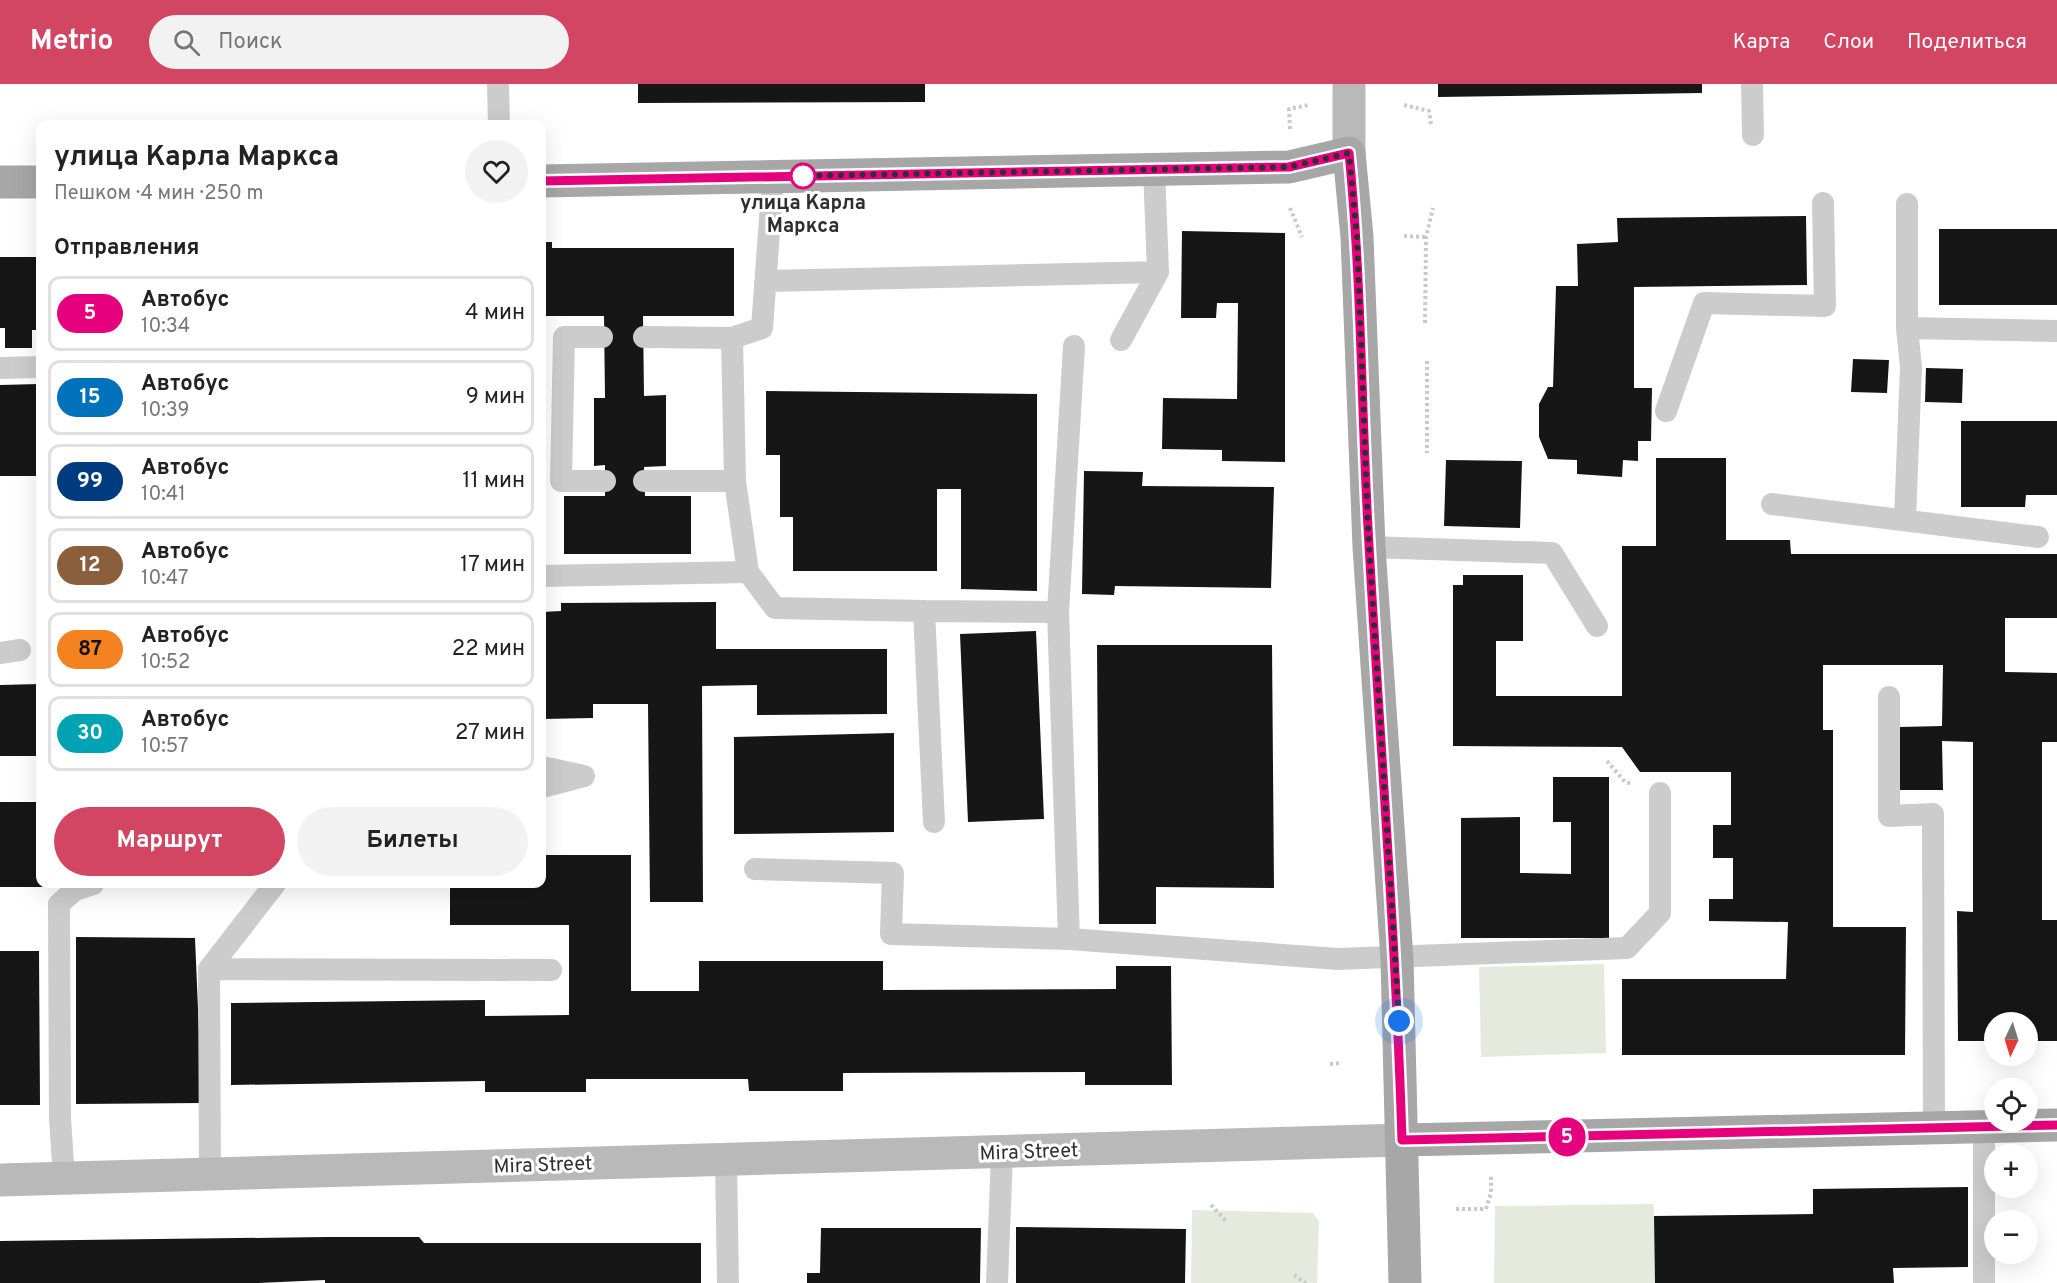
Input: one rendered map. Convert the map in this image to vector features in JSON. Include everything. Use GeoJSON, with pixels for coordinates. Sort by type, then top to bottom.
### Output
{"type":"FeatureCollection","features":[{"type":"Feature","properties":{"kind":"main road"},"geometry":{"type":"LineString","coordinates":[[1348,84],[1349,153],[1357,237],[1369,547],[1396,959],[1405,1283]]}},
{"type":"Feature","properties":{"kind":"main road"},"geometry":{"type":"LineString","coordinates":[[546,181],[1289,167],[1349,153]]}},
{"type":"Feature","properties":{"kind":"main road"},"geometry":{"type":"LineString","coordinates":[[0,182],[36,182]]}},
{"type":"Feature","properties":{"kind":"main road","name":"Mira Street"},"geometry":{"type":"LineString","coordinates":[[2038,1125],[2057,1125]]}},
{"type":"Feature","properties":{"kind":"main road","name":"Mira Street"},"geometry":{"type":"LineString","coordinates":[[0,1180],[1002,1154],[1402,1140],[1984,1126]]}},
{"type":"Feature","properties":{"kind":"lane"},"geometry":{"type":"LineString","coordinates":[[498,84],[499,120]]}},
{"type":"Feature","properties":{"kind":"lane"},"geometry":{"type":"LineString","coordinates":[[1752,84],[1753,135]]}},
{"type":"Feature","properties":{"kind":"lane"},"geometry":{"type":"LineString","coordinates":[[1121,340],[1158,272],[1154,169]]}},
{"type":"Feature","properties":{"kind":"lane"},"geometry":{"type":"LineString","coordinates":[[644,337],[732,338],[762,328],[773,177]]}},
{"type":"Feature","properties":{"kind":"lane"},"geometry":{"type":"LineString","coordinates":[[1666,411],[1704,303],[1826,306],[1823,203]]}},
{"type":"Feature","properties":{"kind":"lane"},"geometry":{"type":"LineString","coordinates":[[1905,519],[1911,367],[1907,328],[1907,204]]}},
{"type":"Feature","properties":{"kind":"lane"},"geometry":{"type":"LineString","coordinates":[[767,281],[1158,272]]}},
{"type":"Feature","properties":{"kind":"lane"},"geometry":{"type":"LineString","coordinates":[[1907,328],[2057,331]]}},
{"type":"Feature","properties":{"kind":"lane"},"geometry":{"type":"LineString","coordinates":[[602,337],[564,337],[561,481],[605,481]]}},
{"type":"Feature","properties":{"kind":"lane"},"geometry":{"type":"LineString","coordinates":[[732,338],[735,481],[748,572],[775,608],[1058,612]]}},
{"type":"Feature","properties":{"kind":"lane"},"geometry":{"type":"LineString","coordinates":[[1069,939],[1058,612],[1074,346]]}},
{"type":"Feature","properties":{"kind":"lane"},"geometry":{"type":"LineString","coordinates":[[0,368],[36,367]]}},
{"type":"Feature","properties":{"kind":"lane"},"geometry":{"type":"LineString","coordinates":[[644,481],[735,481]]}},
{"type":"Feature","properties":{"kind":"lane"},"geometry":{"type":"LineString","coordinates":[[1772,504],[2038,537]]}},
{"type":"Feature","properties":{"kind":"lane"},"geometry":{"type":"LineString","coordinates":[[1369,547],[1552,553],[1597,626]]}},
{"type":"Feature","properties":{"kind":"lane"},"geometry":{"type":"LineString","coordinates":[[546,576],[748,572]]}},
{"type":"Feature","properties":{"kind":"lane"},"geometry":{"type":"LineString","coordinates":[[924,611],[933,822]]}},
{"type":"Feature","properties":{"kind":"lane"},"geometry":{"type":"LineString","coordinates":[[1889,697],[1889,816],[1933,814],[1934,1128]]}},
{"type":"Feature","properties":{"kind":"lane"},"geometry":{"type":"LineString","coordinates":[[546,768],[584,776],[546,786]]}},
{"type":"Feature","properties":{"kind":"lane"},"geometry":{"type":"LineString","coordinates":[[755,869],[893,873],[891,934],[1069,939],[1338,959],[1396,959],[1627,948],[1659,913],[1660,793]]}},
{"type":"Feature","properties":{"kind":"lane"},"geometry":{"type":"LineString","coordinates":[[64,1179],[60,1118],[59,904],[79,888]]}},
{"type":"Feature","properties":{"kind":"lane"},"geometry":{"type":"LineString","coordinates":[[210,1175],[209,969],[272,888]]}},
{"type":"Feature","properties":{"kind":"lane"},"geometry":{"type":"LineString","coordinates":[[209,969],[551,970]]}},
{"type":"Feature","properties":{"kind":"lane"},"geometry":{"type":"LineString","coordinates":[[1984,1132],[1984,1283]]}},
{"type":"Feature","properties":{"kind":"lane"},"geometry":{"type":"LineString","coordinates":[[997,1283],[1002,1154]]}},
{"type":"Feature","properties":{"kind":"lane"},"geometry":{"type":"LineString","coordinates":[[726,1161],[728,1283]]}},
{"type":"Feature","properties":{"kind":"path"},"geometry":{"type":"LineString","coordinates":[[1290,129],[1289,109],[1308,105]]}},
{"type":"Feature","properties":{"kind":"path"},"geometry":{"type":"LineString","coordinates":[[1404,105],[1429,111],[1431,124]]}},
{"type":"Feature","properties":{"kind":"path"},"geometry":{"type":"LineString","coordinates":[[1290,208],[1302,237]]}},
{"type":"Feature","properties":{"kind":"path"},"geometry":{"type":"LineString","coordinates":[[1425,323],[1426,237],[1432,208]]}},
{"type":"Feature","properties":{"kind":"path"},"geometry":{"type":"LineString","coordinates":[[1404,236],[1426,237]]}},
{"type":"Feature","properties":{"kind":"path"},"geometry":{"type":"LineString","coordinates":[[1427,360],[1427,453]]}},
{"type":"Feature","properties":{"kind":"path"},"geometry":{"type":"LineString","coordinates":[[1330,1064],[1341,1063]]}},
{"type":"Feature","properties":{"kind":"path"},"geometry":{"type":"LineString","coordinates":[[1456,1209],[1486,1209],[1491,1193],[1491,1174]]}},
{"type":"Feature","properties":{"kind":"path"},"geometry":{"type":"LineString","coordinates":[[1211,1205],[1226,1221]]}},
{"type":"Feature","properties":{"kind":"path"},"geometry":{"type":"LineString","coordinates":[[1294,1275],[1306,1283]]}},
{"type":"Feature","properties":{"kind":"shaded area"},"geometry":{"type":"Polygon","coordinates":[[[1604,964],[1606,1053],[1481,1057],[1479,967],[1604,964]]]}},
{"type":"Feature","properties":{"kind":"shaded area"},"geometry":{"type":"Polygon","coordinates":[[[1654,1204],[1655,1283],[1494,1283],[1495,1206],[1654,1204]]]}},
{"type":"Feature","properties":{"kind":"shaded area"},"geometry":{"type":"Polygon","coordinates":[[[1192,1210],[1313,1213],[1319,1221],[1317,1283],[1191,1283],[1192,1210]]]}},
{"type":"Feature","properties":{"kind":"building"},"geometry":{"type":"Polygon","coordinates":[[[638,84],[925,84],[925,102],[638,103],[638,84]]]}},
{"type":"Feature","properties":{"kind":"building"},"geometry":{"type":"Polygon","coordinates":[[[1438,84],[1702,84],[1702,93],[1438,97],[1438,84]]]}},
{"type":"Feature","properties":{"kind":"building"},"geometry":{"type":"Polygon","coordinates":[[[1806,216],[1807,285],[1634,287],[1634,388],[1652,388],[1651,441],[1638,441],[1638,461],[1623,460],[1622,477],[1577,474],[1577,460],[1548,459],[1539,437],[1539,404],[1548,387],[1553,387],[1556,286],[1578,286],[1577,244],[1618,242],[1617,218],[1806,216]]]}},
{"type":"Feature","properties":{"kind":"building"},"geometry":{"type":"Polygon","coordinates":[[[1939,229],[2057,229],[2057,305],[1939,305],[1939,229]]]}},
{"type":"Feature","properties":{"kind":"building"},"geometry":{"type":"Polygon","coordinates":[[[1182,231],[1285,233],[1285,462],[1222,461],[1222,450],[1162,449],[1163,398],[1237,399],[1238,303],[1217,303],[1216,318],[1181,318],[1182,231]]]}},
{"type":"Feature","properties":{"kind":"building"},"geometry":{"type":"Polygon","coordinates":[[[546,242],[552,242],[552,248],[734,248],[734,316],[643,316],[644,396],[666,395],[666,466],[644,467],[645,496],[691,496],[691,554],[564,554],[564,496],[605,496],[605,465],[594,466],[594,398],[605,398],[604,316],[546,316],[546,242]]]}},
{"type":"Feature","properties":{"kind":"building"},"geometry":{"type":"Polygon","coordinates":[[[0,257],[36,257],[36,330],[32,330],[32,348],[5,348],[5,328],[0,328],[0,257]]]}},
{"type":"Feature","properties":{"kind":"building"},"geometry":{"type":"Polygon","coordinates":[[[1853,359],[1889,360],[1887,393],[1851,392],[1853,359]]]}},
{"type":"Feature","properties":{"kind":"building"},"geometry":{"type":"Polygon","coordinates":[[[1926,368],[1963,369],[1962,403],[1925,402],[1926,368]]]}},
{"type":"Feature","properties":{"kind":"building"},"geometry":{"type":"Polygon","coordinates":[[[36,384],[36,476],[0,476],[0,385],[36,384]]]}},
{"type":"Feature","properties":{"kind":"building"},"geometry":{"type":"Polygon","coordinates":[[[766,391],[1037,394],[1037,591],[961,589],[961,489],[937,489],[937,571],[793,571],[793,517],[780,517],[780,455],[766,455],[766,391]]]}},
{"type":"Feature","properties":{"kind":"building"},"geometry":{"type":"Polygon","coordinates":[[[1961,421],[2057,421],[2057,495],[2026,495],[2025,507],[1961,507],[1961,421]]]}},
{"type":"Feature","properties":{"kind":"building"},"geometry":{"type":"Polygon","coordinates":[[[1656,458],[1726,458],[1726,540],[1790,540],[1791,554],[2057,554],[2057,618],[2005,618],[2005,672],[2057,673],[2057,742],[2042,742],[2042,920],[2057,920],[2057,1041],[2038,1041],[2038,1012],[1984,1012],[1984,1041],[1958,1041],[1957,911],[1973,912],[1973,742],[1942,741],[1943,790],[1900,790],[1900,727],[1942,726],[1943,665],[1823,665],[1823,730],[1833,730],[1833,927],[1906,927],[1905,1055],[1622,1055],[1622,979],[1786,979],[1788,922],[1709,921],[1709,899],[1733,899],[1733,858],[1713,858],[1713,825],[1731,825],[1731,772],[1640,772],[1622,747],[1453,746],[1453,585],[1463,585],[1463,575],[1523,575],[1523,641],[1496,641],[1496,696],[1622,696],[1622,546],[1656,546],[1656,458]]]}},
{"type":"Feature","properties":{"kind":"building"},"geometry":{"type":"Polygon","coordinates":[[[1446,460],[1522,461],[1520,528],[1444,526],[1446,460]]]}},
{"type":"Feature","properties":{"kind":"building"},"geometry":{"type":"Polygon","coordinates":[[[1084,471],[1143,472],[1142,486],[1274,487],[1271,588],[1115,586],[1114,595],[1082,594],[1084,471]]]}},
{"type":"Feature","properties":{"kind":"building"},"geometry":{"type":"Polygon","coordinates":[[[716,602],[716,649],[887,649],[887,714],[757,715],[757,685],[702,686],[703,902],[650,902],[648,704],[593,704],[593,718],[546,719],[546,612],[561,611],[561,603],[716,602]]]}},
{"type":"Feature","properties":{"kind":"building"},"geometry":{"type":"Polygon","coordinates":[[[1036,631],[1044,819],[968,822],[960,634],[1036,631]]]}},
{"type":"Feature","properties":{"kind":"building"},"geometry":{"type":"Polygon","coordinates":[[[1097,645],[1272,645],[1274,888],[1156,887],[1156,924],[1099,924],[1097,645]]]}},
{"type":"Feature","properties":{"kind":"building"},"geometry":{"type":"Polygon","coordinates":[[[36,684],[36,756],[0,756],[0,685],[36,684]]]}},
{"type":"Feature","properties":{"kind":"building"},"geometry":{"type":"Polygon","coordinates":[[[894,733],[894,832],[734,834],[734,737],[894,733]]]}},
{"type":"Feature","properties":{"kind":"building"},"geometry":{"type":"Polygon","coordinates":[[[1553,777],[1609,777],[1609,938],[1461,938],[1461,818],[1520,817],[1520,873],[1571,874],[1571,822],[1553,822],[1553,777]]]}},
{"type":"Feature","properties":{"kind":"building"},"geometry":{"type":"Polygon","coordinates":[[[0,802],[36,802],[36,887],[0,887],[0,802]]]}},
{"type":"Feature","properties":{"kind":"building"},"geometry":{"type":"Polygon","coordinates":[[[546,855],[631,855],[631,991],[699,991],[699,961],[883,961],[883,990],[1116,989],[1116,966],[1171,966],[1172,1085],[1085,1085],[1085,1072],[843,1073],[843,1091],[749,1091],[748,1079],[586,1079],[586,1092],[485,1092],[485,1081],[231,1085],[231,1003],[485,1000],[485,1016],[569,1015],[569,925],[450,925],[450,888],[546,888],[546,855]]]}},
{"type":"Feature","properties":{"kind":"building"},"geometry":{"type":"Polygon","coordinates":[[[76,937],[195,938],[202,1103],[76,1104],[76,937]]]}},
{"type":"Feature","properties":{"kind":"building"},"geometry":{"type":"Polygon","coordinates":[[[0,951],[39,951],[40,1105],[0,1105],[0,951]]]}},
{"type":"Feature","properties":{"kind":"building"},"geometry":{"type":"Polygon","coordinates":[[[1968,1187],[1968,1267],[1893,1268],[1894,1283],[1655,1283],[1654,1216],[1813,1214],[1813,1189],[1968,1187]]]}},
{"type":"Feature","properties":{"kind":"building"},"geometry":{"type":"Polygon","coordinates":[[[1016,1227],[1186,1229],[1185,1283],[1016,1283],[1016,1227]]]}},
{"type":"Feature","properties":{"kind":"building"},"geometry":{"type":"Polygon","coordinates":[[[821,1228],[981,1228],[980,1283],[807,1283],[807,1273],[820,1273],[821,1228]]]}},
{"type":"Feature","properties":{"kind":"building"},"geometry":{"type":"Polygon","coordinates":[[[419,1237],[424,1243],[701,1243],[701,1283],[325,1283],[325,1280],[258,1283],[0,1283],[0,1241],[419,1237]]]}},
{"type":"Feature","properties":{"kind":"bus line","name":"5"},"geometry":{"type":"LineString","coordinates":[[546,181],[1289,167],[1349,153],[1357,237],[1369,547],[1396,959],[1402,1140],[2057,1125]]}},
{"type":"Feature","properties":{"kind":"place","name":"улица Карла Маркса"},"geometry":{"type":"Point","coordinates":[803,176]}},
{"type":"Feature","properties":{"kind":"route"},"geometry":{"type":"LineString","coordinates":[[803,176],[795,176],[1289,167],[1349,153],[1357,237],[1368,527],[1399,1021]]}}]}
